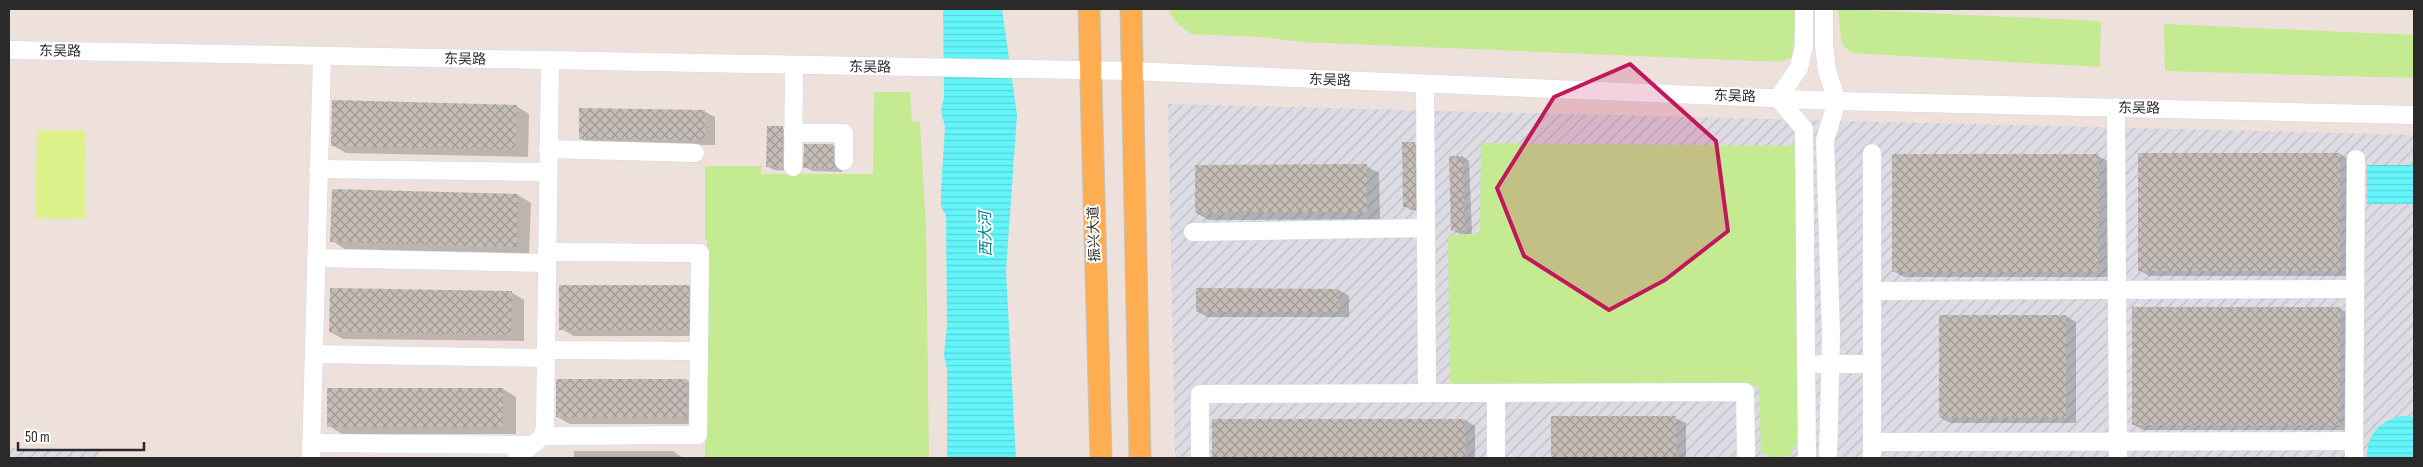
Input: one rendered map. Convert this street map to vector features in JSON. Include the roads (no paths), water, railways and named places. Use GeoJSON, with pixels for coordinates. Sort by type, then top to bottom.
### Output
{"type":"FeatureCollection","features":[{"type":"Feature","properties":{"kind":"main road","name":"振兴大道"},"geometry":{"type":"LineString","coordinates":[[1089,9],[1089,71],[1101,458]]}},
{"type":"Feature","properties":{"kind":"main road"},"geometry":{"type":"LineString","coordinates":[[1131,9],[1140,458]]}},
{"type":"Feature","properties":{"kind":"street"},"geometry":{"type":"LineString","coordinates":[[1804,9],[1804,46],[1800,68],[1778,98],[1804,129],[1807,458]]}},
{"type":"Feature","properties":{"kind":"street"},"geometry":{"type":"LineString","coordinates":[[1824,9],[1824,45],[1827,72],[1838,101],[1825,140],[1830,364],[1828,458]]}},
{"type":"Feature","properties":{"kind":"street","name":"东吴路"},"geometry":{"type":"LineString","coordinates":[[9,50],[1131,72],[1838,101],[2414,115]]}},
{"type":"Feature","properties":{"kind":"street"},"geometry":{"type":"LineString","coordinates":[[316,258],[547,258],[700,253],[698,435],[311,451],[318,169],[322,56]]}},
{"type":"Feature","properties":{"kind":"street"},"geometry":{"type":"LineString","coordinates":[[517,458],[537,441],[546,354],[550,61]]}},
{"type":"Feature","properties":{"kind":"street"},"geometry":{"type":"LineString","coordinates":[[793,167],[794,66]]}},
{"type":"Feature","properties":{"kind":"street"},"geometry":{"type":"LineString","coordinates":[[1425,84],[1428,393]]}},
{"type":"Feature","properties":{"kind":"street"},"geometry":{"type":"LineString","coordinates":[[2116,108],[2118,450]]}},
{"type":"Feature","properties":{"kind":"street"},"geometry":{"type":"LineString","coordinates":[[793,132],[844,132],[844,161]]}},
{"type":"Feature","properties":{"kind":"street"},"geometry":{"type":"LineString","coordinates":[[548,149],[695,153]]}},
{"type":"Feature","properties":{"kind":"street"},"geometry":{"type":"LineString","coordinates":[[1872,153],[1872,450],[2354,450],[2356,159]]}},
{"type":"Feature","properties":{"kind":"street"},"geometry":{"type":"LineString","coordinates":[[318,169],[548,172]]}},
{"type":"Feature","properties":{"kind":"street"},"geometry":{"type":"LineString","coordinates":[[1194,232],[1426,228]]}},
{"type":"Feature","properties":{"kind":"street"},"geometry":{"type":"LineString","coordinates":[[1872,291],[2355,289]]}},
{"type":"Feature","properties":{"kind":"street"},"geometry":{"type":"LineString","coordinates":[[314,354],[546,354],[699,351]]}},
{"type":"Feature","properties":{"kind":"street"},"geometry":{"type":"LineString","coordinates":[[1806,364],[1872,364]]}},
{"type":"Feature","properties":{"kind":"street"},"geometry":{"type":"LineString","coordinates":[[1200,458],[1200,394],[1745,392],[1746,458]]}},
{"type":"Feature","properties":{"kind":"street"},"geometry":{"type":"LineString","coordinates":[[1496,393],[1496,458]]}},
{"type":"Feature","properties":{"kind":"water","name":"西大河"},"geometry":{"type":"Polygon","coordinates":[[[943,9],[1002,9],[1017,115],[1006,271],[1016,458],[947,458],[947,369],[944,355],[947,325],[946,215],[941,207],[945,127],[941,111],[944,97],[943,9]]]}},
{"type":"Feature","properties":{"kind":"water"},"geometry":{"type":"Polygon","coordinates":[[[2367,165],[2414,165],[2414,204],[2367,204],[2367,165]]]}},
{"type":"Feature","properties":{"kind":"water"},"geometry":{"type":"Polygon","coordinates":[[[2402,416],[2414,417],[2414,458],[2367,458],[2369,442],[2376,430],[2387,421],[2402,416]]]}}]}
